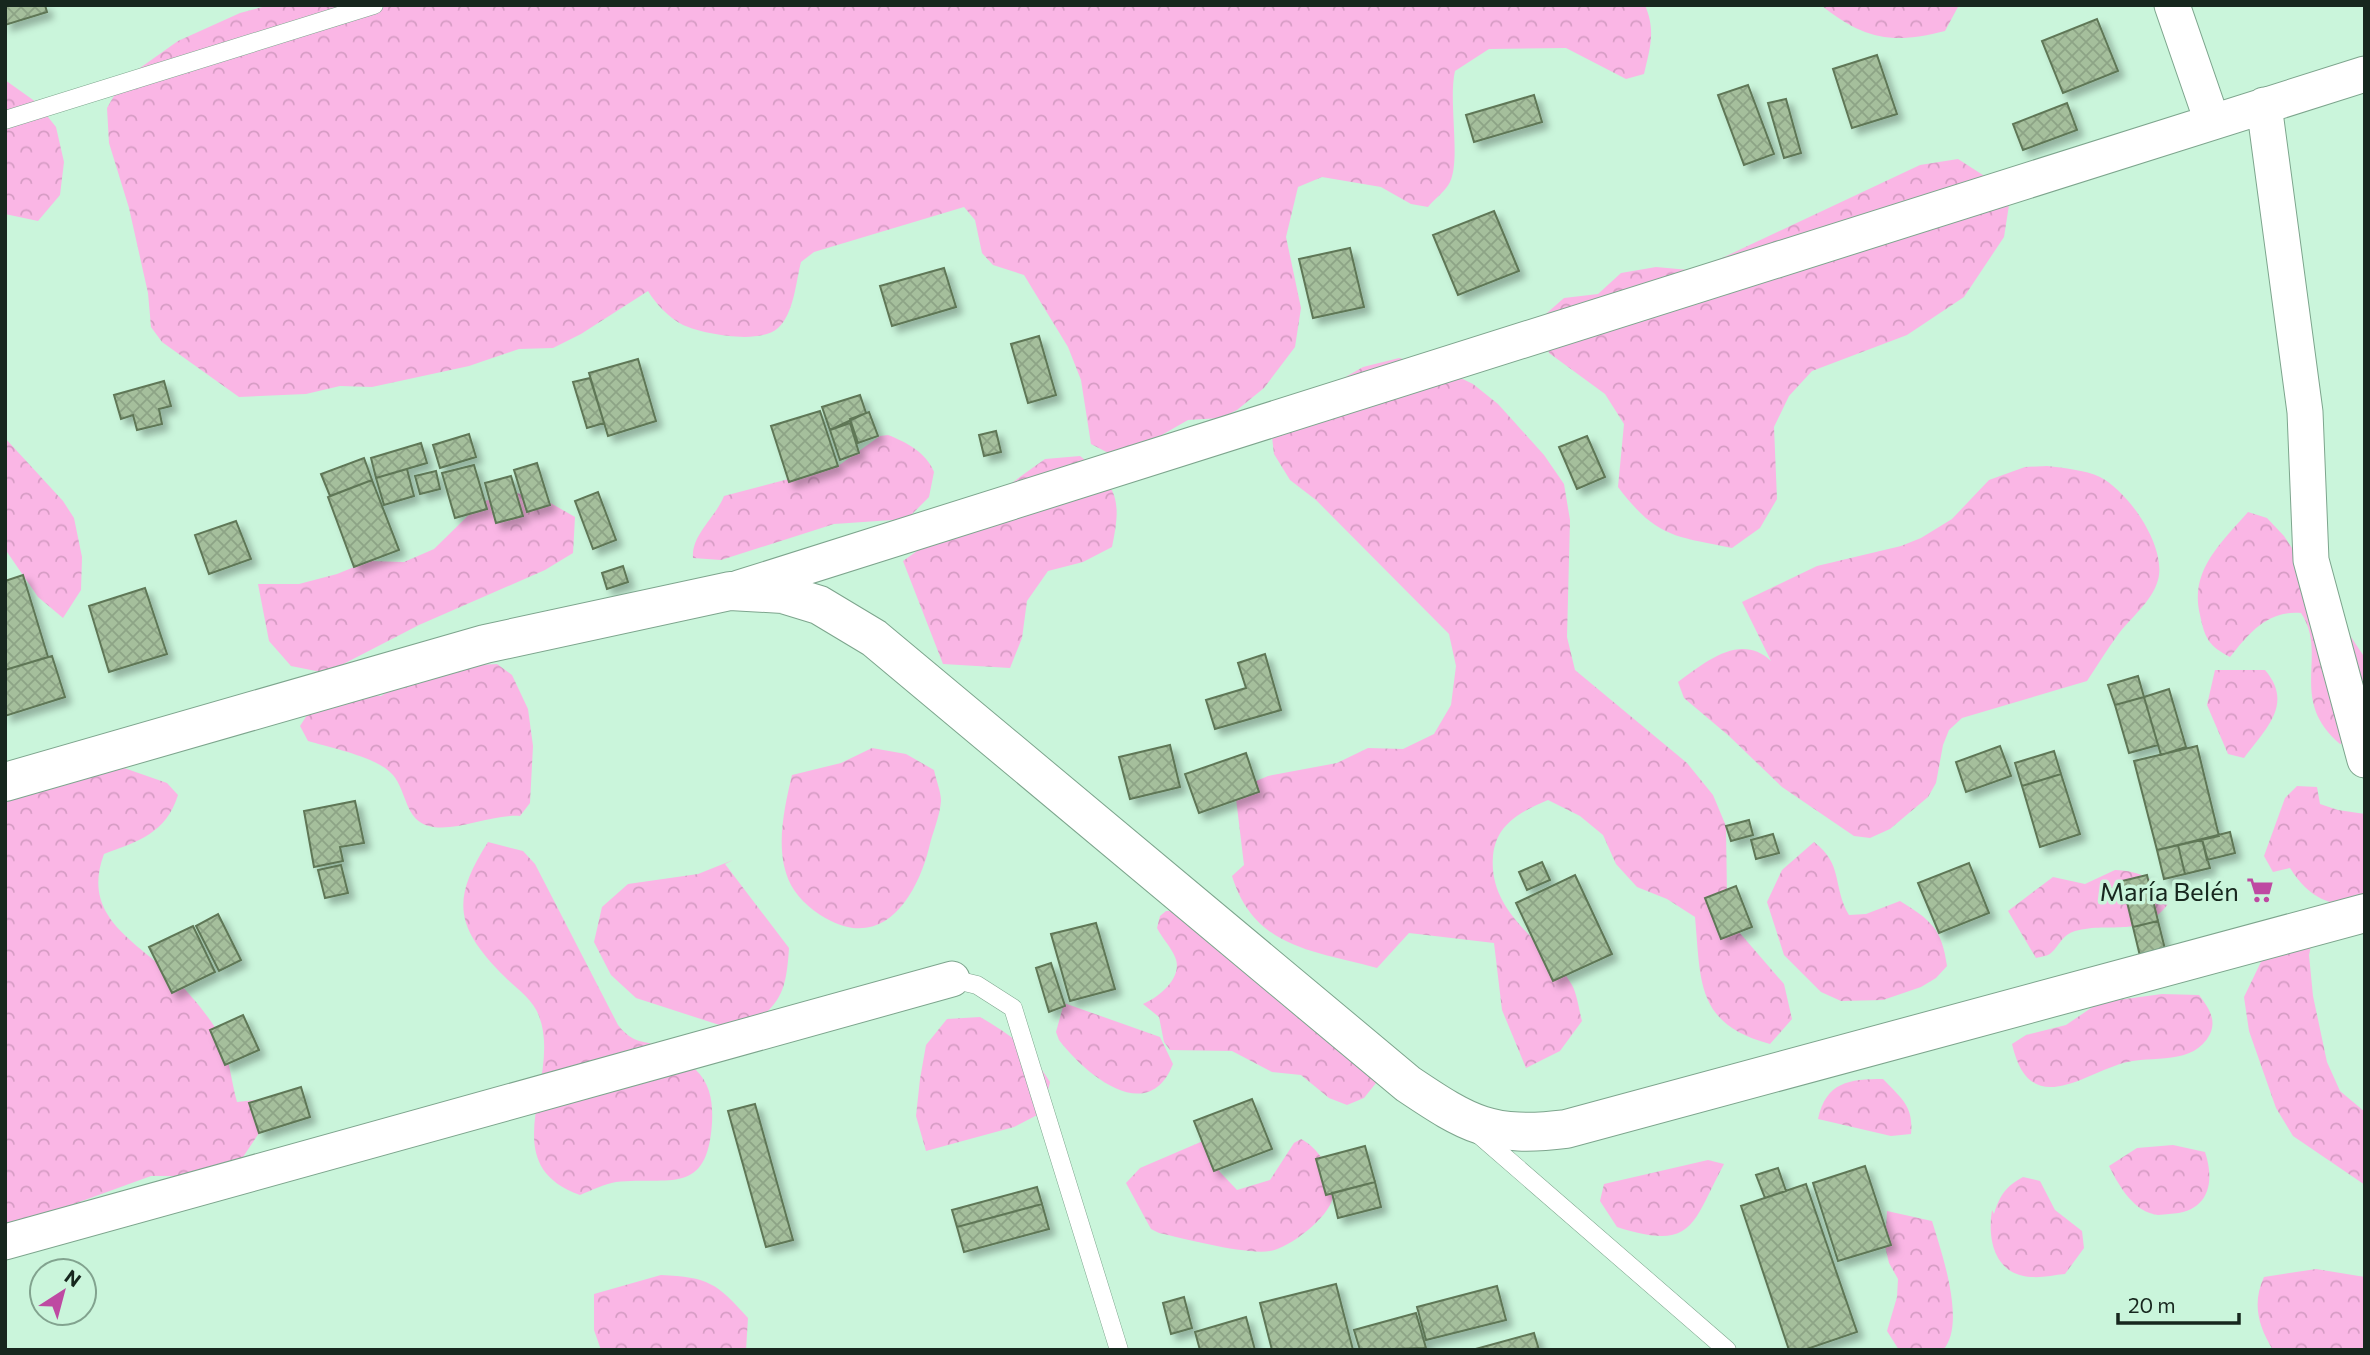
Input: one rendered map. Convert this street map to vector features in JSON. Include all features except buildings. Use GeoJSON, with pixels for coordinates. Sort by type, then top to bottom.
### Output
{"type":"FeatureCollection","features":[{"type":"Feature","properties":{"kind":"street"},"geometry":{"type":"LineString","coordinates":[[2172,5],[2212,121]]}},
{"type":"Feature","properties":{"kind":"street"},"geometry":{"type":"LineString","coordinates":[[5,782],[485,644],[730,591],[2212,121],[2365,75]]}},
{"type":"Feature","properties":{"kind":"street"},"geometry":{"type":"LineString","coordinates":[[2264,105],[2305,412],[2311,560],[2365,760]]}},
{"type":"Feature","properties":{"kind":"street"},"geometry":{"type":"LineString","coordinates":[[730,591],[783,594],[819,605],[874,638],[1408,1084],[1458,1117],[1497,1132],[1528,1134],[1566,1129],[2365,913]]}},
{"type":"Feature","properties":{"kind":"street"},"geometry":{"type":"LineString","coordinates":[[5,1242],[952,979]]}},
{"type":"Feature","properties":{"kind":"lane"},"geometry":{"type":"LineString","coordinates":[[5,120],[350,8],[374,5]]}},
{"type":"Feature","properties":{"kind":"lane"},"geometry":{"type":"LineString","coordinates":[[952,979],[978,985],[1013,1008],[1119,1350]]}},
{"type":"Feature","properties":{"kind":"lane"},"geometry":{"type":"LineString","coordinates":[[1458,1117],[1727,1350]]}},
{"type":"Feature","properties":{"kind":"green space"},"geometry":{"type":"Polygon","coordinates":[[[270,5],[1645,5],[1651,31],[1644,74],[1626,79],[1566,48],[1489,49],[1455,71],[1453,172],[1448,185],[1428,207],[1411,204],[1381,187],[1322,177],[1298,187],[1286,237],[1301,308],[1295,347],[1264,388],[1237,410],[1221,418],[1188,420],[1120,459],[1091,444],[1081,380],[1068,347],[1024,275],[993,265],[982,253],[975,220],[964,207],[814,252],[801,262],[788,314],[778,328],[770,333],[731,336],[683,325],[668,315],[648,291],[581,334],[553,348],[519,349],[469,366],[372,387],[340,386],[306,394],[239,397],[162,342],[151,327],[148,293],[129,208],[109,143],[107,108],[123,80],[178,41],[240,13],[270,5]]]}},
{"type":"Feature","properties":{"kind":"green space"},"geometry":{"type":"Polygon","coordinates":[[[1821,5],[1959,5],[1945,31],[1894,38],[1865,32],[1821,5]]]}},
{"type":"Feature","properties":{"kind":"green space"},"geometry":{"type":"Polygon","coordinates":[[[5,80],[36,102],[56,127],[64,162],[60,195],[38,221],[5,214],[5,80]]]}},
{"type":"Feature","properties":{"kind":"green space"},"geometry":{"type":"Polygon","coordinates":[[[1958,159],[1986,177],[2009,205],[2004,237],[1964,297],[1907,335],[1812,371],[1789,396],[1774,427],[1777,499],[1760,528],[1732,548],[1680,537],[1655,525],[1644,516],[1618,487],[1624,424],[1605,394],[1549,353],[1539,320],[1564,298],[1598,294],[1621,273],[1656,267],[1689,270],[1722,258],[1920,165],[1958,159]]]}},
{"type":"Feature","properties":{"kind":"green space"},"geometry":{"type":"Polygon","coordinates":[[[1399,358],[1438,367],[1473,384],[1498,404],[1544,455],[1564,484],[1570,520],[1567,637],[1575,670],[1687,763],[1713,795],[1726,826],[1727,897],[1739,932],[1784,984],[1792,1019],[1770,1044],[1746,1036],[1728,1025],[1715,1012],[1702,981],[1695,917],[1667,899],[1637,887],[1616,864],[1603,835],[1580,816],[1548,800],[1528,809],[1504,827],[1495,845],[1494,877],[1509,911],[1572,985],[1582,1021],[1560,1051],[1526,1068],[1502,1010],[1494,943],[1409,933],[1377,968],[1289,943],[1255,918],[1242,900],[1232,876],[1244,865],[1235,790],[1268,776],[1337,763],[1368,748],[1403,749],[1434,734],[1451,705],[1456,666],[1449,634],[1316,500],[1290,480],[1274,454],[1270,420],[1363,367],[1399,358]]]}},
{"type":"Feature","properties":{"kind":"green space"},"geometry":{"type":"Polygon","coordinates":[[[888,435],[921,454],[934,472],[929,497],[907,519],[834,524],[721,560],[693,558],[693,550],[700,534],[724,496],[838,466],[880,436],[888,435]]]}},
{"type":"Feature","properties":{"kind":"green space"},"geometry":{"type":"Polygon","coordinates":[[[5,438],[63,501],[74,518],[82,557],[81,590],[63,618],[38,597],[5,549],[5,438]]]}},
{"type":"Feature","properties":{"kind":"green space"},"geometry":{"type":"Polygon","coordinates":[[[1080,456],[1102,477],[1114,495],[1117,517],[1112,547],[1083,562],[1048,571],[1027,601],[1022,638],[1010,668],[943,664],[903,561],[1045,459],[1080,456]]]}},
{"type":"Feature","properties":{"kind":"green space"},"geometry":{"type":"Polygon","coordinates":[[[2047,466],[2100,477],[2123,495],[2143,522],[2157,552],[2159,567],[2155,588],[2146,603],[2117,636],[2087,681],[1962,718],[1949,730],[1943,745],[1936,783],[1928,797],[1890,829],[1870,838],[1854,836],[1782,787],[1729,736],[1684,698],[1678,682],[1723,653],[1748,649],[1771,661],[1742,602],[1817,566],[1901,546],[1921,538],[1952,519],[1989,480],[2025,467],[2047,466]]]}},
{"type":"Feature","properties":{"kind":"green space"},"geometry":{"type":"Polygon","coordinates":[[[513,492],[547,501],[575,517],[573,553],[545,570],[419,625],[326,673],[291,666],[269,641],[258,584],[299,584],[337,574],[369,561],[404,562],[434,549],[482,502],[513,492]]]}},
{"type":"Feature","properties":{"kind":"green space"},"geometry":{"type":"Polygon","coordinates":[[[2248,512],[2267,518],[2284,536],[2365,658],[2365,730],[2355,739],[2340,744],[2324,727],[2315,710],[2309,629],[2301,613],[2289,613],[2269,619],[2252,632],[2230,657],[2217,649],[2206,636],[2198,599],[2203,571],[2218,547],[2248,512]]]}},
{"type":"Feature","properties":{"kind":"green space"},"geometry":{"type":"Polygon","coordinates":[[[497,664],[512,675],[528,709],[533,746],[530,803],[520,816],[450,827],[421,823],[407,805],[398,782],[386,769],[354,754],[308,741],[300,726],[309,712],[337,689],[381,696],[410,680],[436,671],[497,664]]]}},
{"type":"Feature","properties":{"kind":"green space"},"geometry":{"type":"Polygon","coordinates":[[[2215,670],[2265,670],[2277,694],[2274,716],[2244,758],[2228,754],[2207,705],[2215,670]]]}},
{"type":"Feature","properties":{"kind":"green space"},"geometry":{"type":"Polygon","coordinates":[[[872,748],[906,754],[934,770],[941,801],[924,866],[907,899],[883,922],[867,928],[850,928],[831,921],[814,910],[791,885],[783,859],[782,830],[792,775],[841,763],[872,748]]]}},
{"type":"Feature","properties":{"kind":"green space"},"geometry":{"type":"Polygon","coordinates":[[[107,762],[167,783],[178,795],[173,808],[159,827],[140,840],[104,854],[99,876],[100,895],[106,912],[130,940],[180,985],[210,1020],[225,1050],[237,1102],[255,1100],[260,1115],[259,1133],[239,1163],[207,1176],[151,1176],[5,1229],[5,781],[107,762]]]}},
{"type":"Feature","properties":{"kind":"green space"},"geometry":{"type":"Polygon","coordinates":[[[2297,786],[2317,787],[2320,804],[2365,814],[2365,908],[2322,899],[2305,887],[2290,868],[2273,872],[2264,856],[2285,798],[2297,786]]]}},
{"type":"Feature","properties":{"kind":"green space"},"geometry":{"type":"Polygon","coordinates":[[[488,842],[523,851],[535,864],[618,1025],[634,1039],[673,1051],[705,1081],[711,1101],[712,1123],[709,1147],[694,1173],[669,1180],[616,1182],[580,1195],[554,1181],[539,1162],[534,1141],[544,1040],[539,1016],[529,999],[476,944],[464,913],[468,881],[488,842]]]}},
{"type":"Feature","properties":{"kind":"green space"},"geometry":{"type":"Polygon","coordinates":[[[1814,842],[1830,859],[1849,915],[1866,914],[1900,901],[1927,920],[1938,934],[1945,953],[1947,966],[1936,978],[1921,987],[1883,1000],[1841,1001],[1821,992],[1784,955],[1767,902],[1782,870],[1814,842]]]}},
{"type":"Feature","properties":{"kind":"green space"},"geometry":{"type":"Polygon","coordinates":[[[733,860],[725,864],[789,948],[786,977],[778,998],[765,1014],[741,1032],[636,998],[611,975],[594,942],[602,907],[628,884],[698,874],[733,860]]]}},
{"type":"Feature","properties":{"kind":"green space"},"geometry":{"type":"Polygon","coordinates":[[[2115,870],[2140,874],[2160,887],[2170,901],[2149,921],[2127,927],[2075,931],[2064,938],[2050,954],[2036,958],[2008,911],[2053,877],[2085,884],[2115,870]]]}},
{"type":"Feature","properties":{"kind":"green space"},"geometry":{"type":"Polygon","coordinates":[[[1185,910],[1380,1078],[1364,1098],[1347,1105],[1329,1098],[1301,1075],[1272,1072],[1232,1051],[1170,1050],[1164,1042],[1159,1017],[1143,1004],[1163,991],[1176,972],[1175,957],[1157,928],[1160,916],[1166,911],[1185,910]]]}},
{"type":"Feature","properties":{"kind":"green space"},"geometry":{"type":"Polygon","coordinates":[[[2316,923],[2309,955],[2313,996],[2327,1062],[2340,1091],[2365,1112],[2365,1185],[2293,1136],[2276,1108],[2249,1031],[2244,997],[2273,937],[2316,923]]]}},
{"type":"Feature","properties":{"kind":"green space"},"geometry":{"type":"Polygon","coordinates":[[[2162,994],[2199,995],[2208,1009],[2212,1018],[2212,1029],[2203,1044],[2194,1051],[2171,1058],[2123,1063],[2058,1086],[2043,1086],[2030,1080],[2020,1067],[2012,1044],[2026,1035],[2066,1025],[2094,1006],[2110,1001],[2162,994]]]}},
{"type":"Feature","properties":{"kind":"green space"},"geometry":{"type":"Polygon","coordinates":[[[1064,1003],[1160,1037],[1173,1064],[1162,1083],[1148,1092],[1133,1093],[1099,1079],[1084,1067],[1059,1040],[1056,1032],[1064,1003]]]}},
{"type":"Feature","properties":{"kind":"green space"},"geometry":{"type":"Polygon","coordinates":[[[980,1017],[1020,1044],[1043,1071],[1050,1082],[1043,1112],[1014,1127],[926,1151],[916,1116],[926,1045],[947,1019],[980,1017]]]}},
{"type":"Feature","properties":{"kind":"green space"},"geometry":{"type":"Polygon","coordinates":[[[1883,1079],[1905,1103],[1910,1116],[1911,1134],[1891,1136],[1818,1119],[1827,1097],[1841,1085],[1860,1080],[1883,1079]]]}},
{"type":"Feature","properties":{"kind":"green space"},"geometry":{"type":"Polygon","coordinates":[[[1301,1139],[1314,1149],[1325,1164],[1332,1180],[1333,1197],[1316,1223],[1278,1249],[1259,1252],[1231,1249],[1159,1233],[1151,1229],[1126,1183],[1140,1168],[1203,1141],[1220,1172],[1237,1190],[1270,1180],[1294,1143],[1301,1139]]]}},
{"type":"Feature","properties":{"kind":"green space"},"geometry":{"type":"Polygon","coordinates":[[[2173,1145],[2205,1152],[2208,1186],[2200,1203],[2192,1209],[2155,1215],[2132,1201],[2109,1166],[2137,1148],[2173,1145]]]}},
{"type":"Feature","properties":{"kind":"green space"},"geometry":{"type":"Polygon","coordinates":[[[1708,1160],[1724,1164],[1697,1216],[1688,1227],[1677,1234],[1643,1234],[1617,1227],[1600,1201],[1604,1184],[1708,1160]]]}},
{"type":"Feature","properties":{"kind":"green space"},"geometry":{"type":"Polygon","coordinates":[[[2023,1177],[2040,1181],[2055,1210],[2082,1231],[2084,1248],[2065,1274],[2035,1277],[2019,1275],[2009,1270],[1996,1254],[1991,1233],[1992,1210],[1994,1214],[2004,1192],[2023,1177]]]}},
{"type":"Feature","properties":{"kind":"green space"},"geometry":{"type":"Polygon","coordinates":[[[1887,1211],[1932,1221],[1946,1268],[1952,1306],[1950,1338],[1943,1350],[1899,1350],[1887,1331],[1897,1297],[1898,1279],[1889,1263],[1885,1246],[1887,1211]]]}},
{"type":"Feature","properties":{"kind":"green space"},"geometry":{"type":"Polygon","coordinates":[[[2316,1269],[2365,1277],[2365,1350],[2273,1350],[2258,1314],[2258,1296],[2264,1277],[2316,1269]]]}},
{"type":"Feature","properties":{"kind":"green space"},"geometry":{"type":"Polygon","coordinates":[[[661,1275],[701,1280],[728,1297],[748,1318],[746,1350],[601,1350],[594,1330],[594,1294],[661,1275]]]}},
{"type":"Feature","properties":{"kind":"place","name":"María Belén"},"geometry":{"type":"Point","coordinates":[2260,890]}}]}
